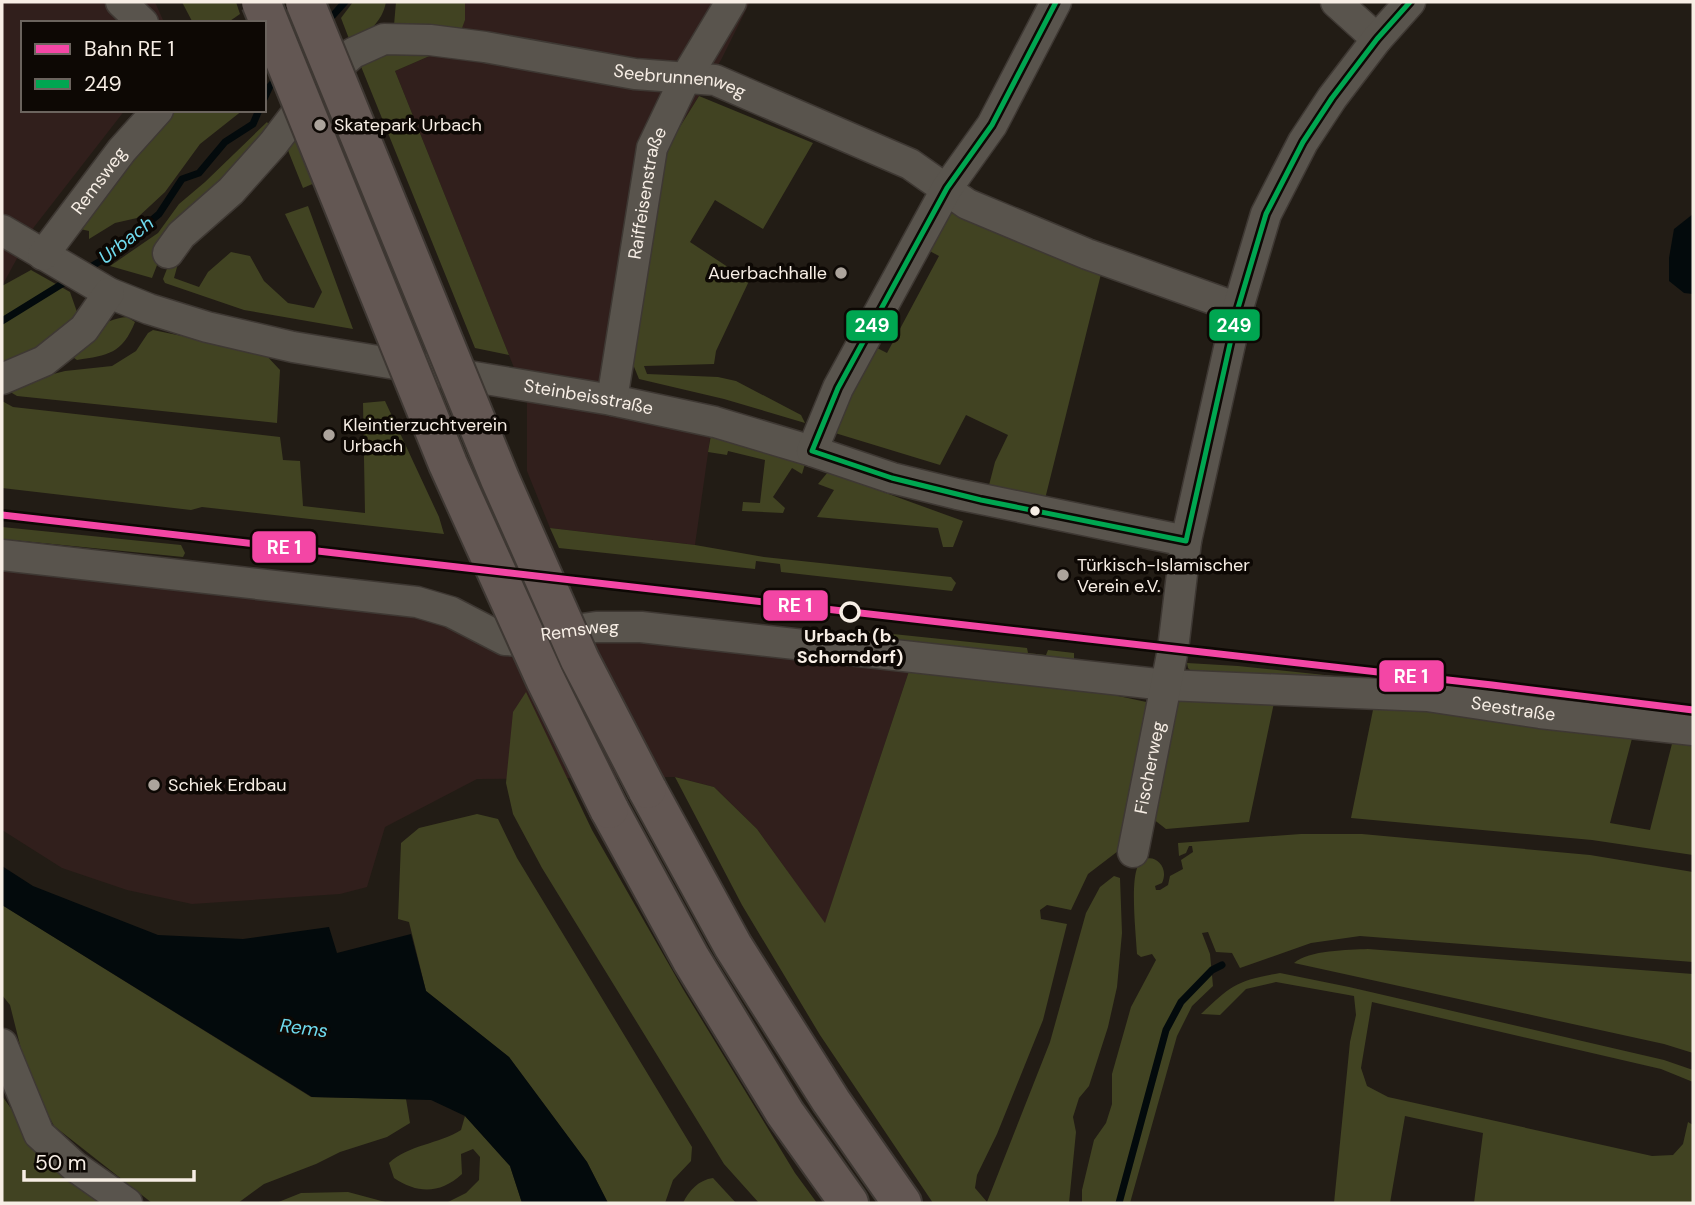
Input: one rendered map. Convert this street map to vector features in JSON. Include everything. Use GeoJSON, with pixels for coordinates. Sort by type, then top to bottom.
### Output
{"type":"FeatureCollection","features":[{"type":"Feature","properties":{"kind":"highway"},"geometry":{"type":"LineString","coordinates":[[261,2],[448,464],[545,679],[609,809],[691,958],[785,1113],[849,1203]]}},
{"type":"Feature","properties":{"kind":"highway"},"geometry":{"type":"LineString","coordinates":[[305,2],[500,479],[580,660],[733,946],[831,1101],[902,1203]]}},
{"type":"Feature","properties":{"kind":"street"},"geometry":{"type":"LineString","coordinates":[[121,2],[140,21]]}},
{"type":"Feature","properties":{"kind":"street"},"geometry":{"type":"LineString","coordinates":[[251,21],[275,2]]}},
{"type":"Feature","properties":{"kind":"street","name":"Raiffeisenstraße"},"geometry":{"type":"LineString","coordinates":[[612,400],[652,148],[685,79],[731,2]]}},
{"type":"Feature","properties":{"kind":"street"},"geometry":{"type":"LineString","coordinates":[[812,450],[838,388],[947,188],[992,125],[1056,2]]}},
{"type":"Feature","properties":{"kind":"street"},"geometry":{"type":"LineString","coordinates":[[1336,2],[1377,39]]}},
{"type":"Feature","properties":{"kind":"street","name":"Fischerweg"},"geometry":{"type":"LineString","coordinates":[[1133,852],[1173,649],[1186,541],[1238,308],[1266,214],[1303,142],[1332,98],[1377,39],[1410,2]]}},
{"type":"Feature","properties":{"kind":"street","name":"Seebrunnenweg"},"geometry":{"type":"LineString","coordinates":[[168,253],[181,235],[231,191],[273,144],[318,85],[353,53],[384,39],[430,40],[635,74],[715,80],[910,164],[967,204],[1087,254],[1238,308]]}},
{"type":"Feature","properties":{"kind":"street","name":"Remsweg"},"geometry":{"type":"LineString","coordinates":[[49,259],[122,150],[156,112]]}},
{"type":"Feature","properties":{"kind":"street","name":"Steinbeisstraße"},"geometry":{"type":"LineString","coordinates":[[2,230],[103,290],[149,309],[207,327],[293,347],[612,400],[715,422],[812,450],[892,478],[981,500],[1186,541]]}},
{"type":"Feature","properties":{"kind":"street"},"geometry":{"type":"LineString","coordinates":[[2,379],[44,360],[84,328],[103,290]]}},
{"type":"Feature","properties":{"kind":"street","name":"Remsweg"},"geometry":{"type":"LineString","coordinates":[[2,555],[417,602],[451,612],[505,640],[520,641],[596,627],[641,627],[1166,685]]}},
{"type":"Feature","properties":{"kind":"street","name":"Seestraße"},"geometry":{"type":"LineString","coordinates":[[1166,685],[1427,696],[1540,713],[1693,730]]}},
{"type":"Feature","properties":{"kind":"street"},"geometry":{"type":"LineString","coordinates":[[2,1044],[39,1134],[74,1166],[127,1203]]}},
{"type":"Feature","properties":{"kind":"shaded area"},"geometry":{"type":"Polygon","coordinates":[[[2,2],[155,2],[163,21],[21,21],[21,112],[123,112],[34,227],[2,286],[2,2]]]}},
{"type":"Feature","properties":{"kind":"shaded area"},"geometry":{"type":"Polygon","coordinates":[[[465,2],[750,2],[721,60],[663,154],[622,408],[711,432],[695,545],[550,528],[527,471],[527,400],[395,71],[448,48],[465,20],[465,2]]]}},
{"type":"Feature","properties":{"kind":"shaded area"},"geometry":{"type":"Polygon","coordinates":[[[2,566],[909,671],[825,924],[757,829],[714,787],[675,777],[477,779],[385,827],[367,887],[340,894],[192,904],[127,890],[62,868],[2,830],[2,566]]]}},
{"type":"Feature","properties":{"kind":"green space"},"geometry":{"type":"Polygon","coordinates":[[[182,2],[236,2],[240,14],[230,21],[192,21],[182,2]]]}},
{"type":"Feature","properties":{"kind":"green space"},"geometry":{"type":"Polygon","coordinates":[[[353,2],[386,2],[377,22],[351,44],[341,18],[353,2]]]}},
{"type":"Feature","properties":{"kind":"green space"},"geometry":{"type":"Polygon","coordinates":[[[396,2],[465,2],[465,20],[459,36],[394,25],[396,2]]]}},
{"type":"Feature","properties":{"kind":"green space"},"geometry":{"type":"Polygon","coordinates":[[[448,48],[395,71],[509,355],[475,348],[358,59],[375,49],[448,48]]]}},
{"type":"Feature","properties":{"kind":"green space"},"geometry":{"type":"Polygon","coordinates":[[[699,96],[813,143],[763,229],[715,200],[690,242],[749,281],[716,351],[714,364],[644,366],[647,374],[718,377],[736,381],[801,415],[805,423],[724,399],[639,379],[630,357],[663,154],[699,96]]]}},
{"type":"Feature","properties":{"kind":"green space","name":"Skatepark Urbach"},"geometry":{"type":"Polygon","coordinates":[[[325,103],[350,168],[303,188],[287,148],[325,103]]]}},
{"type":"Feature","properties":{"kind":"green space"},"geometry":{"type":"Polygon","coordinates":[[[171,112],[240,112],[200,144],[165,192],[137,218],[115,223],[89,239],[89,231],[80,229],[87,214],[171,112]]]}},
{"type":"Feature","properties":{"kind":"green space"},"geometry":{"type":"Polygon","coordinates":[[[267,122],[274,132],[168,237],[152,278],[110,266],[158,233],[179,204],[267,122]]]}},
{"type":"Feature","properties":{"kind":"green space"},"geometry":{"type":"Polygon","coordinates":[[[308,206],[353,329],[244,310],[165,283],[163,279],[172,256],[179,260],[174,278],[199,287],[208,272],[231,252],[250,256],[264,281],[288,303],[314,308],[322,292],[285,214],[308,206]]]}},
{"type":"Feature","properties":{"kind":"green space"},"geometry":{"type":"Polygon","coordinates":[[[947,209],[1102,270],[1045,499],[988,489],[995,462],[1008,435],[966,415],[940,465],[835,433],[871,345],[887,353],[939,256],[924,248],[947,209]]]}},
{"type":"Feature","properties":{"kind":"green space"},"geometry":{"type":"Polygon","coordinates":[[[31,270],[70,292],[77,312],[69,331],[2,366],[2,286],[31,270]]]}},
{"type":"Feature","properties":{"kind":"green space"},"geometry":{"type":"Polygon","coordinates":[[[127,317],[135,322],[119,347],[106,354],[77,360],[71,356],[94,330],[109,321],[127,317]]]}},
{"type":"Feature","properties":{"kind":"green space"},"geometry":{"type":"Polygon","coordinates":[[[153,330],[264,353],[280,370],[277,423],[17,396],[12,393],[14,384],[65,371],[112,366],[136,351],[153,330]]]}},
{"type":"Feature","properties":{"kind":"green space"},"geometry":{"type":"Polygon","coordinates":[[[2,401],[13,407],[280,437],[283,460],[300,461],[303,506],[365,513],[363,403],[385,401],[439,517],[444,534],[202,507],[191,510],[2,488],[2,401]]]}},
{"type":"Feature","properties":{"kind":"green space"},"geometry":{"type":"Polygon","coordinates":[[[711,435],[805,464],[802,474],[792,468],[773,497],[785,508],[783,513],[742,511],[743,502],[760,503],[765,460],[728,451],[727,455],[708,452],[711,435]]]}},
{"type":"Feature","properties":{"kind":"green space"},"geometry":{"type":"Polygon","coordinates":[[[828,472],[963,521],[953,547],[943,547],[938,528],[817,517],[834,490],[818,484],[828,472]]]}},
{"type":"Feature","properties":{"kind":"green space"},"geometry":{"type":"Polygon","coordinates":[[[2,527],[181,545],[185,553],[183,557],[2,539],[2,527]]]}},
{"type":"Feature","properties":{"kind":"green space"},"geometry":{"type":"Polygon","coordinates":[[[550,528],[695,545],[764,557],[951,577],[956,583],[952,591],[781,572],[780,564],[756,561],[755,569],[559,548],[550,528]]]}},
{"type":"Feature","properties":{"kind":"green space"},"geometry":{"type":"Polygon","coordinates":[[[864,631],[1027,648],[1028,653],[1046,655],[1048,650],[1074,653],[1074,662],[863,641],[859,635],[864,631]]]}},
{"type":"Feature","properties":{"kind":"green space"},"geometry":{"type":"Polygon","coordinates":[[[1187,663],[1238,666],[1420,685],[1195,675],[1187,663]]]}},
{"type":"Feature","properties":{"kind":"green space"},"geometry":{"type":"Polygon","coordinates":[[[909,671],[1053,682],[1165,706],[1168,694],[1275,698],[1249,822],[1166,829],[1148,815],[1122,848],[1088,874],[1071,910],[1047,905],[1040,910],[1041,919],[1067,924],[1043,1020],[997,1134],[977,1175],[975,1188],[987,1202],[1050,1042],[1086,913],[1100,887],[1114,876],[1120,878],[1122,933],[1117,987],[1108,1027],[1089,1086],[1079,1098],[1073,1117],[1076,1132],[1069,1203],[933,1203],[820,1035],[742,905],[675,777],[714,787],[757,829],[825,923],[909,671]]]}},
{"type":"Feature","properties":{"kind":"green space"},"geometry":{"type":"Polygon","coordinates":[[[526,692],[592,830],[683,989],[795,1173],[817,1203],[759,1203],[724,1164],[542,868],[513,814],[506,783],[513,712],[526,692]]]}},
{"type":"Feature","properties":{"kind":"green space"},"geometry":{"type":"Polygon","coordinates":[[[1374,705],[1635,727],[1610,823],[1650,830],[1675,732],[1693,734],[1693,855],[1592,840],[1351,818],[1374,705]]]}},
{"type":"Feature","properties":{"kind":"green space"},"geometry":{"type":"Polygon","coordinates":[[[477,814],[498,819],[517,858],[692,1147],[691,1161],[673,1180],[665,1203],[608,1203],[587,1162],[509,1057],[426,991],[409,922],[398,919],[401,843],[419,828],[477,814]]]}},
{"type":"Feature","properties":{"kind":"green space"},"geometry":{"type":"Polygon","coordinates":[[[1301,834],[1362,834],[1590,855],[1693,872],[1693,962],[1360,936],[1311,943],[1240,968],[1232,953],[1216,952],[1208,932],[1202,933],[1210,954],[1213,986],[1192,1006],[1177,1036],[1130,1203],[1082,1203],[1082,1190],[1094,1140],[1106,1123],[1112,1104],[1112,1074],[1131,1007],[1156,960],[1152,954],[1141,957],[1137,954],[1134,896],[1138,866],[1147,858],[1152,858],[1161,865],[1164,876],[1162,883],[1155,886],[1156,890],[1160,890],[1168,885],[1170,876],[1183,869],[1181,860],[1193,852],[1192,846],[1189,846],[1186,853],[1179,856],[1178,843],[1301,834]]]}},
{"type":"Feature","properties":{"kind":"green space"},"geometry":{"type":"Polygon","coordinates":[[[2,905],[311,1097],[406,1099],[410,1123],[387,1137],[340,1152],[264,1184],[238,1203],[152,1203],[54,1126],[28,1077],[10,1005],[2,995],[2,905]]]}},
{"type":"Feature","properties":{"kind":"green space"},"geometry":{"type":"Polygon","coordinates":[[[1368,949],[1693,974],[1693,1053],[1664,1044],[1294,963],[1319,953],[1368,949]]]}},
{"type":"Feature","properties":{"kind":"green space"},"geometry":{"type":"Polygon","coordinates":[[[1280,973],[1664,1060],[1693,1070],[1693,1082],[1661,1069],[1372,1002],[1361,1068],[1367,1086],[1388,1097],[1652,1156],[1673,1155],[1683,1144],[1688,1122],[1693,1125],[1693,1203],[1474,1203],[1483,1133],[1405,1116],[1390,1203],[1334,1203],[1350,1042],[1356,1015],[1354,996],[1276,982],[1246,989],[1220,1015],[1201,1014],[1236,985],[1280,973]]]}},
{"type":"Feature","properties":{"kind":"green space"},"geometry":{"type":"Polygon","coordinates":[[[2,1096],[52,1165],[107,1203],[2,1203],[2,1096]]]}},
{"type":"Feature","properties":{"kind":"green space"},"geometry":{"type":"Polygon","coordinates":[[[465,1116],[510,1166],[522,1203],[446,1203],[466,1193],[479,1180],[480,1157],[473,1149],[461,1154],[462,1174],[454,1181],[437,1188],[420,1189],[394,1178],[389,1163],[405,1152],[461,1130],[465,1116]]]}},
{"type":"Feature","properties":{"kind":"green space"},"geometry":{"type":"Polygon","coordinates":[[[713,1178],[736,1203],[683,1203],[695,1186],[713,1178]]]}},
{"type":"Feature","properties":{"kind":"green space"},"geometry":{"type":"Polygon","coordinates":[[[348,1192],[389,1203],[276,1203],[301,1193],[348,1192]]]}},
{"type":"Feature","properties":{"kind":"water"},"geometry":{"type":"Polygon","coordinates":[[[1693,214],[1693,294],[1684,293],[1669,281],[1669,258],[1674,229],[1693,214]]]}},
{"type":"Feature","properties":{"kind":"water","name":"Rems"},"geometry":{"type":"Polygon","coordinates":[[[2,866],[33,886],[158,935],[243,939],[329,927],[337,953],[411,934],[426,991],[509,1057],[587,1162],[608,1203],[522,1203],[510,1166],[465,1116],[431,1100],[312,1097],[2,905],[2,866]]]}},
{"type":"Feature","properties":{"kind":"waterway","name":"Urbach"},"geometry":{"type":"LineString","coordinates":[[327,22],[345,2]]}},
{"type":"Feature","properties":{"kind":"waterway","name":"Urbach"},"geometry":{"type":"LineString","coordinates":[[266,95],[279,76]]}},
{"type":"Feature","properties":{"kind":"waterway","name":"Urbach"},"geometry":{"type":"LineString","coordinates":[[87,269],[109,256],[159,214],[182,179],[199,173],[225,142],[253,124],[258,112]]}},
{"type":"Feature","properties":{"kind":"waterway","name":"Urbach"},"geometry":{"type":"LineString","coordinates":[[2,321],[70,279]]}},
{"type":"Feature","properties":{"kind":"waterway"},"geometry":{"type":"LineString","coordinates":[[1119,1203],[1166,1030],[1181,1002],[1212,970],[1222,965]]}},
{"type":"Feature","properties":{"kind":"transit line","name":"249"},"geometry":{"type":"LineString","coordinates":[[1056,2],[992,125],[947,188],[838,388],[812,451],[892,478],[981,500],[1186,541],[1238,308],[1266,214],[1303,142],[1332,98],[1377,39],[1410,2]]}},
{"type":"Feature","properties":{"kind":"transit line"},"geometry":{"type":"LineString","coordinates":[[2,515],[1693,710]]}},
{"type":"Feature","properties":{"kind":"place","name":"Skatepark Urbach"},"geometry":{"type":"Point","coordinates":[320,125]}},
{"type":"Feature","properties":{"kind":"place","name":"Auerbachhalle"},"geometry":{"type":"Point","coordinates":[841,273]}},
{"type":"Feature","properties":{"kind":"place","name":"Kleintierzuchtverein Urbach"},"geometry":{"type":"Point","coordinates":[329,435]}},
{"type":"Feature","properties":{"kind":"place","name":"Türkisch-Islamischer Verein e.V."},"geometry":{"type":"Point","coordinates":[1063,575]}},
{"type":"Feature","properties":{"kind":"place","name":"Urbach (b. Schorndorf)"},"geometry":{"type":"Point","coordinates":[850,612]}},
{"type":"Feature","properties":{"kind":"place","name":"Schiek Erdbau"},"geometry":{"type":"Point","coordinates":[154,785]}}]}
